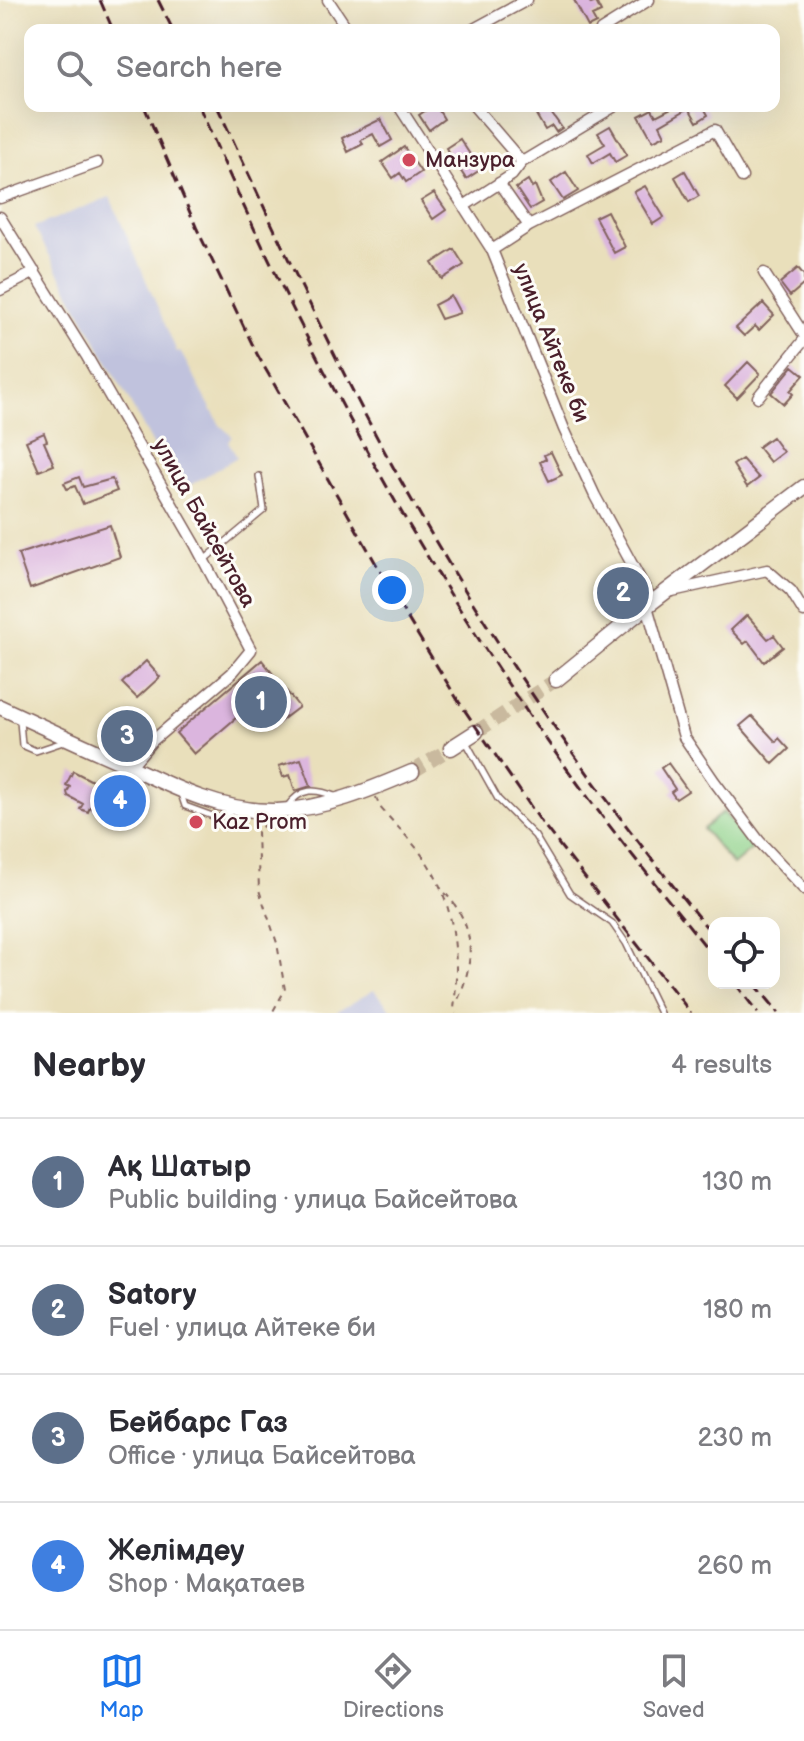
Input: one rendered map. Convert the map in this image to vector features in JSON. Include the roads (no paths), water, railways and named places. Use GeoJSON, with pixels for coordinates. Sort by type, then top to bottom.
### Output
{"type":"FeatureCollection","features":[{"type":"Feature","properties":{"kind":"main road"},"geometry":{"type":"LineString","coordinates":[[556,680],[804,487]]}},
{"type":"Feature","properties":{"kind":"main road"},"geometry":{"type":"LineString","coordinates":[[0,707],[130,767],[231,808],[281,811],[341,799],[412,772]]}},
{"type":"Feature","properties":{"kind":"main road"},"geometry":{"type":"LineString","coordinates":[[451,748],[470,736]]}},
{"type":"Feature","properties":{"kind":"street"},"geometry":{"type":"LineString","coordinates":[[328,0],[344,24]]}},
{"type":"Feature","properties":{"kind":"street"},"geometry":{"type":"LineString","coordinates":[[483,24],[527,0]]}},
{"type":"Feature","properties":{"kind":"street"},"geometry":{"type":"LineString","coordinates":[[611,24],[649,0]]}},
{"type":"Feature","properties":{"kind":"street","name":"улица Айтеке би"},"geometry":{"type":"LineString","coordinates":[[403,112],[492,250],[564,429],[650,604],[684,737],[759,841],[800,877],[804,889]]}},
{"type":"Feature","properties":{"kind":"street"},"geometry":{"type":"LineString","coordinates":[[480,112],[522,162]]}},
{"type":"Feature","properties":{"kind":"street"},"geometry":{"type":"LineString","coordinates":[[464,206],[512,175],[522,162],[605,112]]}},
{"type":"Feature","properties":{"kind":"street"},"geometry":{"type":"LineString","coordinates":[[492,250],[529,226],[715,130],[742,177]]}},
{"type":"Feature","properties":{"kind":"street"},"geometry":{"type":"LineString","coordinates":[[0,198],[97,163]]}},
{"type":"Feature","properties":{"kind":"street"},"geometry":{"type":"LineString","coordinates":[[499,183],[529,226]]}},
{"type":"Feature","properties":{"kind":"street","name":"улица Байсейтова"},"geometry":{"type":"LineString","coordinates":[[0,217],[86,355],[204,560],[251,650],[232,673],[151,742],[130,767]]}},
{"type":"Feature","properties":{"kind":"street"},"geometry":{"type":"LineString","coordinates":[[0,290],[35,272]]}},
{"type":"Feature","properties":{"kind":"street"},"geometry":{"type":"LineString","coordinates":[[758,397],[804,337],[764,273]]}},
{"type":"Feature","properties":{"kind":"street"},"geometry":{"type":"LineString","coordinates":[[670,591],[767,570],[791,591],[804,612]]}},
{"type":"Feature","properties":{"kind":"lane"},"geometry":{"type":"LineString","coordinates":[[204,560],[264,510],[259,476]]}},
{"type":"Feature","properties":{"kind":"lane"},"geometry":{"type":"LineString","coordinates":[[20,716],[22,745],[36,751],[71,740]]}},
{"type":"Feature","properties":{"kind":"lane"},"geometry":{"type":"LineString","coordinates":[[470,736],[498,799],[535,836],[570,894],[612,923],[626,943],[660,1013]]}},
{"type":"Feature","properties":{"kind":"tunnel"},"geometry":{"type":"LineString","coordinates":[[476,732],[556,680]]}},
{"type":"Feature","properties":{"kind":"tunnel"},"geometry":{"type":"LineString","coordinates":[[412,772],[451,748]]}},
{"type":"Feature","properties":{"kind":"railway"},"geometry":{"type":"LineString","coordinates":[[100,0],[110,24]]}},
{"type":"Feature","properties":{"kind":"railway"},"geometry":{"type":"LineString","coordinates":[[158,0],[170,24]]}},
{"type":"Feature","properties":{"kind":"railway"},"geometry":{"type":"LineString","coordinates":[[147,112],[197,229],[257,354],[400,606],[459,702],[542,823],[691,1013]]}},
{"type":"Feature","properties":{"kind":"railway"},"geometry":{"type":"LineString","coordinates":[[202,112],[320,363],[411,528],[511,689],[583,791],[708,949]]}},
{"type":"Feature","properties":{"kind":"railway"},"geometry":{"type":"LineString","coordinates":[[220,112],[342,370],[438,546],[568,747],[708,929]]}},
{"type":"Feature","properties":{"kind":"railway"},"geometry":{"type":"LineString","coordinates":[[740,989],[758,1013]]}},
{"type":"Feature","properties":{"kind":"railway"},"geometry":{"type":"LineString","coordinates":[[759,989],[779,1013]]}},
{"type":"Feature","properties":{"kind":"place","name":"Манзура"},"geometry":{"type":"Point","coordinates":[409,160]}},
{"type":"Feature","properties":{"kind":"place","name":"Satory"},"geometry":{"type":"Point","coordinates":[623,593]}},
{"type":"Feature","properties":{"kind":"place","name":"Ақ Шатыр"},"geometry":{"type":"Point","coordinates":[261,702]}},
{"type":"Feature","properties":{"kind":"place","name":"Бейбарс Газ"},"geometry":{"type":"Point","coordinates":[127,736]}},
{"type":"Feature","properties":{"kind":"place","name":"Желімдеу"},"geometry":{"type":"Point","coordinates":[120,801]}},
{"type":"Feature","properties":{"kind":"place","name":"Kaz Prom"},"geometry":{"type":"Point","coordinates":[196,822]}}]}
